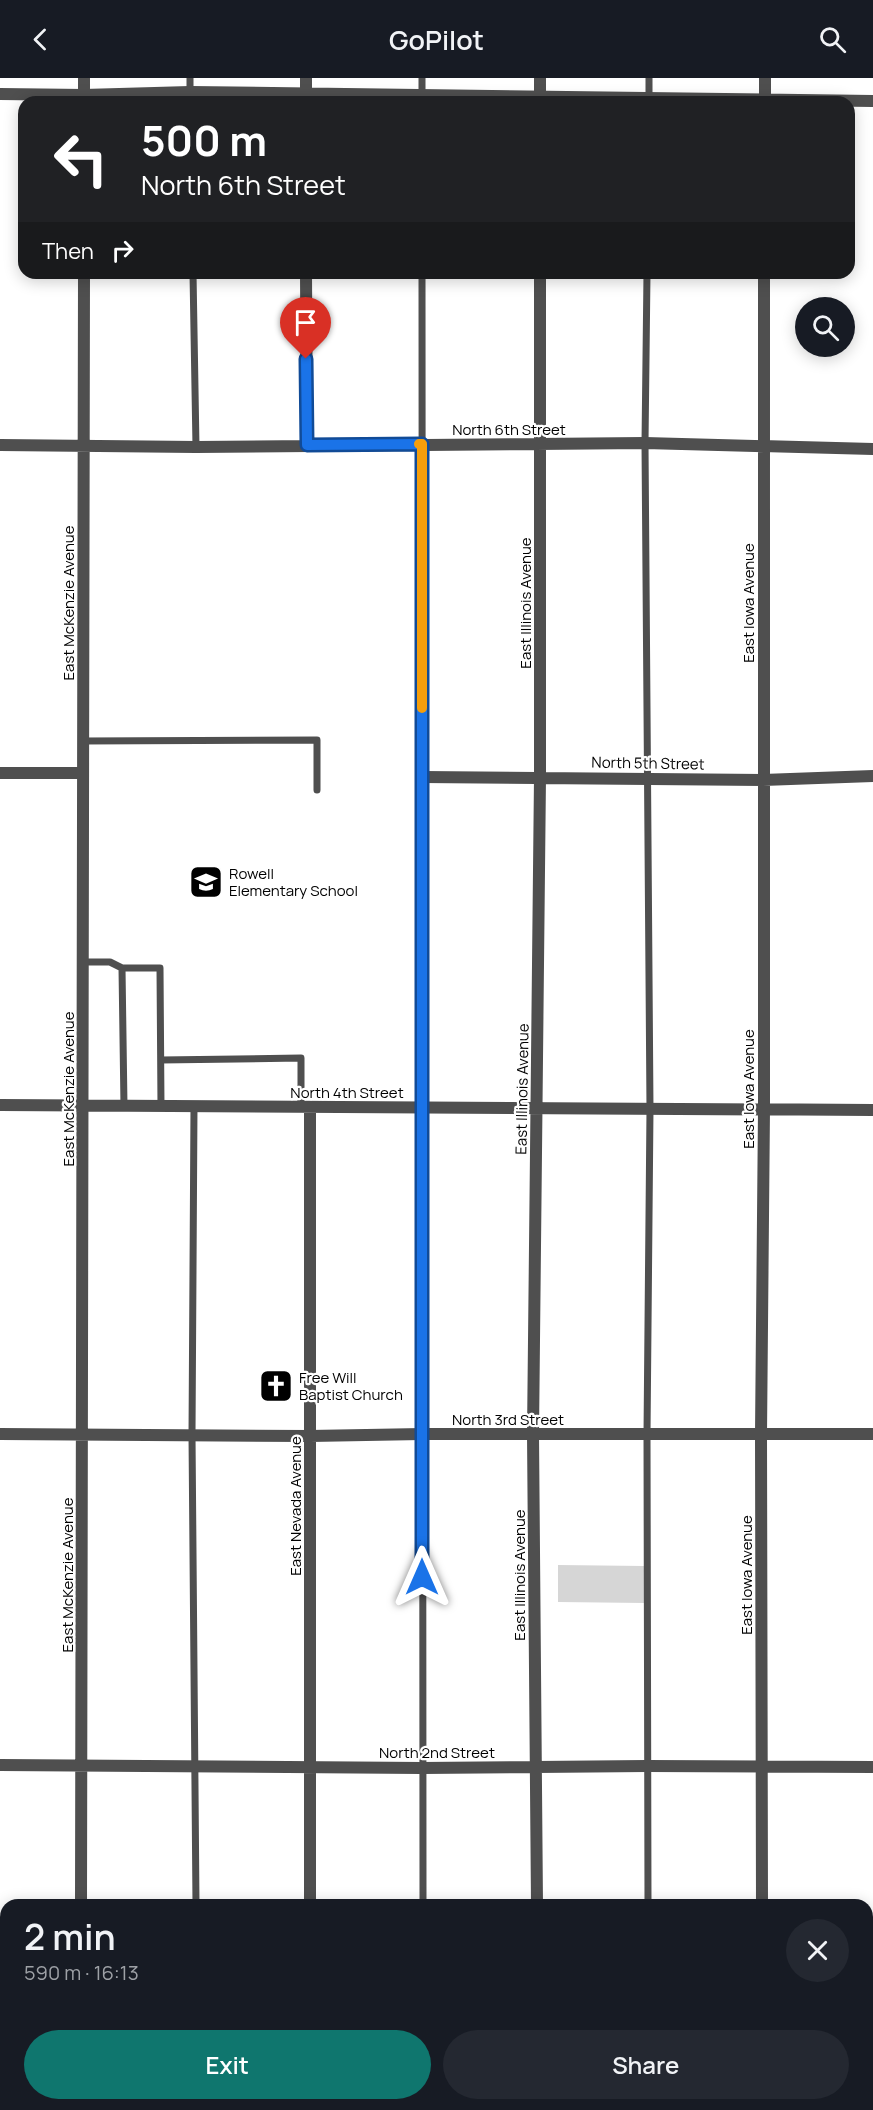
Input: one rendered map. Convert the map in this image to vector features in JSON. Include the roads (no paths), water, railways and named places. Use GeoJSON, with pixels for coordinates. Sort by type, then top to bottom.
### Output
{"type":"FeatureCollection","features":[{"type":"Feature","properties":{"kind":"street"},"geometry":{"type":"LineString","coordinates":[[84,78],[84,96]]}},
{"type":"Feature","properties":{"kind":"street"},"geometry":{"type":"LineString","coordinates":[[306,78],[306,96]]}},
{"type":"Feature","properties":{"kind":"street"},"geometry":{"type":"LineString","coordinates":[[540,78],[540,96]]}},
{"type":"Feature","properties":{"kind":"street"},"geometry":{"type":"LineString","coordinates":[[765,78],[765,96]]}},
{"type":"Feature","properties":{"kind":"street"},"geometry":{"type":"LineString","coordinates":[[0,94],[42,96]]}},
{"type":"Feature","properties":{"kind":"street"},"geometry":{"type":"LineString","coordinates":[[855,101],[873,101]]}},
{"type":"Feature","properties":{"kind":"street","name":"East McKenzie Avenue"},"geometry":{"type":"LineString","coordinates":[[81,1899],[84,279]]}},
{"type":"Feature","properties":{"kind":"street"},"geometry":{"type":"LineString","coordinates":[[306,279],[307,445]]}},
{"type":"Feature","properties":{"kind":"street","name":"East Illinois Avenue"},"geometry":{"type":"LineString","coordinates":[[537,1899],[533,1434],[540,777],[540,279]]}},
{"type":"Feature","properties":{"kind":"street","name":"East Iowa Avenue"},"geometry":{"type":"LineString","coordinates":[[762,1899],[764,279]]}},
{"type":"Feature","properties":{"kind":"street","name":"North 6th Street"},"geometry":{"type":"LineString","coordinates":[[0,445],[196,447],[645,443],[873,449]]}},
{"type":"Feature","properties":{"kind":"street"},"geometry":{"type":"LineString","coordinates":[[0,773],[83,773]]}},
{"type":"Feature","properties":{"kind":"street","name":"North 5th Street"},"geometry":{"type":"LineString","coordinates":[[422,777],[763,780],[873,776]]}},
{"type":"Feature","properties":{"kind":"street","name":"North 4th Street"},"geometry":{"type":"LineString","coordinates":[[0,1105],[873,1110]]}},
{"type":"Feature","properties":{"kind":"street","name":"East Nevada Avenue"},"geometry":{"type":"LineString","coordinates":[[306,1107],[310,1436],[310,1899]]}},
{"type":"Feature","properties":{"kind":"street","name":"North 3rd Street"},"geometry":{"type":"LineString","coordinates":[[0,1434],[310,1436],[873,1434]]}},
{"type":"Feature","properties":{"kind":"street","name":"North 2nd Street"},"geometry":{"type":"LineString","coordinates":[[0,1765],[422,1768],[873,1767]]}},
{"type":"Feature","properties":{"kind":"lane"},"geometry":{"type":"LineString","coordinates":[[190,78],[190,96]]}},
{"type":"Feature","properties":{"kind":"lane"},"geometry":{"type":"LineString","coordinates":[[422,78],[422,96]]}},
{"type":"Feature","properties":{"kind":"lane"},"geometry":{"type":"LineString","coordinates":[[649,78],[649,96]]}},
{"type":"Feature","properties":{"kind":"lane"},"geometry":{"type":"LineString","coordinates":[[193,279],[196,447]]}},
{"type":"Feature","properties":{"kind":"lane"},"geometry":{"type":"LineString","coordinates":[[422,279],[423,1899]]}},
{"type":"Feature","properties":{"kind":"lane"},"geometry":{"type":"LineString","coordinates":[[647,279],[645,443],[650,1109],[647,1434],[648,1899]]}},
{"type":"Feature","properties":{"kind":"lane"},"geometry":{"type":"LineString","coordinates":[[83,741],[317,740],[317,790]]}},
{"type":"Feature","properties":{"kind":"lane"},"geometry":{"type":"LineString","coordinates":[[83,963],[110,963],[122,968],[160,968],[161,1106]]}},
{"type":"Feature","properties":{"kind":"lane"},"geometry":{"type":"LineString","coordinates":[[122,968],[124,1106]]}},
{"type":"Feature","properties":{"kind":"lane"},"geometry":{"type":"LineString","coordinates":[[161,1060],[301,1058],[306,1107]]}},
{"type":"Feature","properties":{"kind":"lane"},"geometry":{"type":"LineString","coordinates":[[194,1106],[192,1435],[196,1899]]}},
{"type":"Feature","properties":{"kind":"place","name":"Rowell Elementary School"},"geometry":{"type":"Point","coordinates":[206,882]}},
{"type":"Feature","properties":{"kind":"place","name":"Free Will Baptist Church"},"geometry":{"type":"Point","coordinates":[276,1386]}}]}
